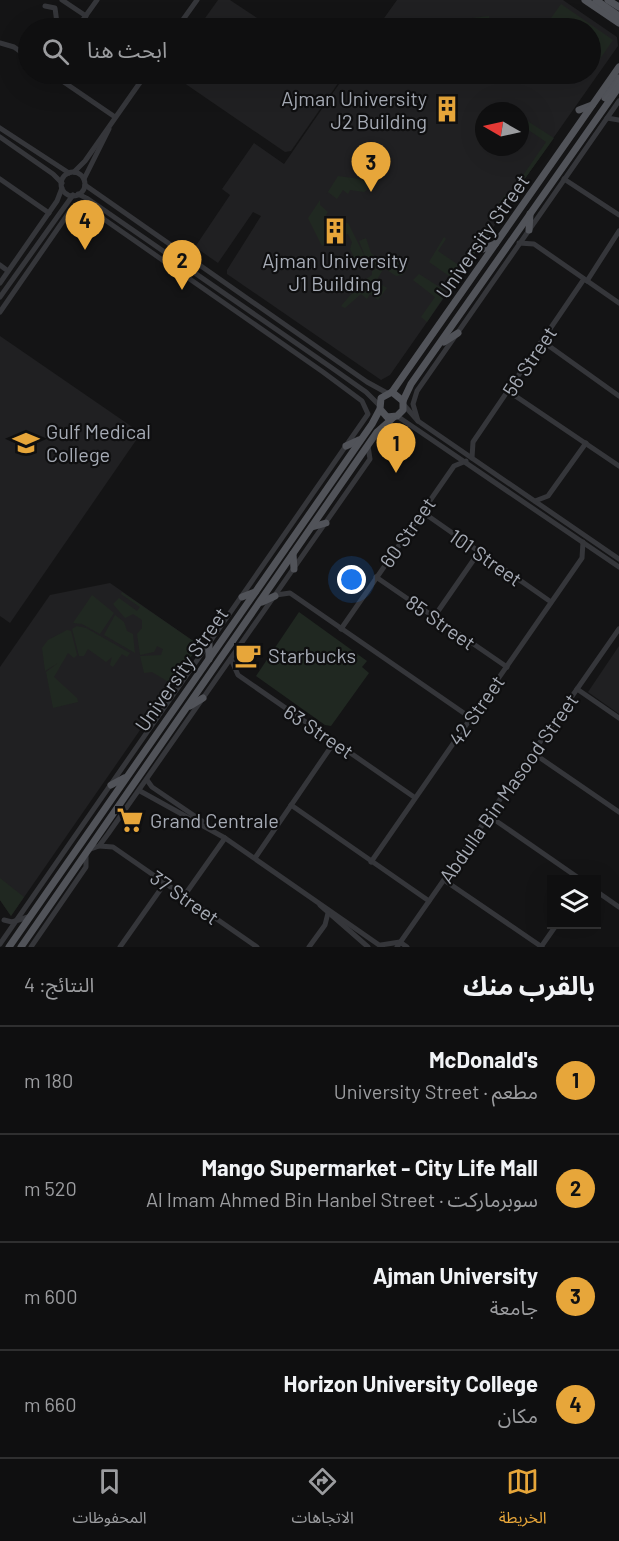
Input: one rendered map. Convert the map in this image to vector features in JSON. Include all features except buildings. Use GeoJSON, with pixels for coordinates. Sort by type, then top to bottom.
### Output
{"type":"FeatureCollection","features":[{"type":"Feature","properties":{"kind":"main road"},"geometry":{"type":"LineString","coordinates":[[585,0],[619,25]]}},
{"type":"Feature","properties":{"kind":"main road"},"geometry":{"type":"LineString","coordinates":[[596,0],[619,16]]}},
{"type":"Feature","properties":{"kind":"main road"},"geometry":{"type":"LineString","coordinates":[[608,0],[618,7]]}},
{"type":"Feature","properties":{"kind":"main road"},"geometry":{"type":"LineString","coordinates":[[594,121],[597,110],[618,71]]}},
{"type":"Feature","properties":{"kind":"main road","name":"University Street"},"geometry":{"type":"LineString","coordinates":[[390,393],[435,333],[592,105],[618,71]]}},
{"type":"Feature","properties":{"kind":"main road","name":"University Street"},"geometry":{"type":"LineString","coordinates":[[404,403],[409,388],[619,87]]}},
{"type":"Feature","properties":{"kind":"main road"},"geometry":{"type":"LineString","coordinates":[[579,110],[592,105]]}},
{"type":"Feature","properties":{"kind":"main road"},"geometry":{"type":"LineString","coordinates":[[557,143],[558,155]]}},
{"type":"Feature","properties":{"kind":"main road"},"geometry":{"type":"LineString","coordinates":[[554,180],[564,179]]}},
{"type":"Feature","properties":{"kind":"main road"},"geometry":{"type":"LineString","coordinates":[[516,204],[519,212]]}},
{"type":"Feature","properties":{"kind":"main road"},"geometry":{"type":"LineString","coordinates":[[529,230],[531,213]]}},
{"type":"Feature","properties":{"kind":"main road"},"geometry":{"type":"LineString","coordinates":[[483,249],[497,243]]}},
{"type":"Feature","properties":{"kind":"main road"},"geometry":{"type":"LineString","coordinates":[[435,320],[435,333]]}},
{"type":"Feature","properties":{"kind":"main road"},"geometry":{"type":"LineString","coordinates":[[439,345],[458,333]]}},
{"type":"Feature","properties":{"kind":"main road"},"geometry":{"type":"LineString","coordinates":[[390,393],[404,403],[395,417],[384,415],[379,407],[381,398],[390,393]]}},
{"type":"Feature","properties":{"kind":"main road","name":"University Street"},"geometry":{"type":"LineString","coordinates":[[7,947],[361,439],[379,407]]}},
{"type":"Feature","properties":{"kind":"main road","name":"University Street"},"geometry":{"type":"LineString","coordinates":[[21,947],[368,446],[381,428],[395,417]]}},
{"type":"Feature","properties":{"kind":"main road"},"geometry":{"type":"LineString","coordinates":[[346,446],[361,439]]}},
{"type":"Feature","properties":{"kind":"main road"},"geometry":{"type":"LineString","coordinates":[[301,512],[301,525]]}},
{"type":"Feature","properties":{"kind":"main road"},"geometry":{"type":"LineString","coordinates":[[312,527],[326,523]]}},
{"type":"Feature","properties":{"kind":"main road"},"geometry":{"type":"LineString","coordinates":[[293,554],[294,569]]}},
{"type":"Feature","properties":{"kind":"main road"},"geometry":{"type":"LineString","coordinates":[[242,597],[255,592]]}},
{"type":"Feature","properties":{"kind":"main road"},"geometry":{"type":"LineString","coordinates":[[260,603],[275,595]]}},
{"type":"Feature","properties":{"kind":"main road"},"geometry":{"type":"LineString","coordinates":[[228,648],[230,639],[241,620],[238,616]]}},
{"type":"Feature","properties":{"kind":"main road"},"geometry":{"type":"LineString","coordinates":[[208,644],[208,659]]}},
{"type":"Feature","properties":{"kind":"main road"},"geometry":{"type":"LineString","coordinates":[[188,707],[203,698]]}},
{"type":"Feature","properties":{"kind":"main road"},"geometry":{"type":"LineString","coordinates":[[167,737],[168,750]]}},
{"type":"Feature","properties":{"kind":"main road"},"geometry":{"type":"LineString","coordinates":[[111,784],[126,777]]}},
{"type":"Feature","properties":{"kind":"main road"},"geometry":{"type":"LineString","coordinates":[[53,869],[55,880]]}},
{"type":"Feature","properties":{"kind":"main road"},"geometry":{"type":"LineString","coordinates":[[57,896],[58,909]]}},
{"type":"Feature","properties":{"kind":"main road"},"geometry":{"type":"LineString","coordinates":[[34,929],[35,920],[45,905],[41,900]]}},
{"type":"Feature","properties":{"kind":"main road"},"geometry":{"type":"LineString","coordinates":[[2,941],[7,947]]}},
{"type":"Feature","properties":{"kind":"street"},"geometry":{"type":"LineString","coordinates":[[62,0],[86,16],[97,0]]}},
{"type":"Feature","properties":{"kind":"street"},"geometry":{"type":"LineString","coordinates":[[184,18],[197,0]]}},
{"type":"Feature","properties":{"kind":"street"},"geometry":{"type":"LineString","coordinates":[[45,6],[55,8],[56,18]]}},
{"type":"Feature","properties":{"kind":"street"},"geometry":{"type":"LineString","coordinates":[[0,43],[18,50]]}},
{"type":"Feature","properties":{"kind":"street"},"geometry":{"type":"LineString","coordinates":[[67,84],[115,117]]}},
{"type":"Feature","properties":{"kind":"street"},"geometry":{"type":"LineString","coordinates":[[0,283],[49,213],[71,172],[139,84]]}},
{"type":"Feature","properties":{"kind":"street"},"geometry":{"type":"LineString","coordinates":[[418,421],[413,409],[415,395],[619,100]]}},
{"type":"Feature","properties":{"kind":"street"},"geometry":{"type":"LineString","coordinates":[[607,118],[619,119],[614,108]]}},
{"type":"Feature","properties":{"kind":"street"},"geometry":{"type":"LineString","coordinates":[[0,297],[56,217],[84,182],[115,117]]}},
{"type":"Feature","properties":{"kind":"street"},"geometry":{"type":"LineString","coordinates":[[0,129],[71,172],[367,382],[390,393]]}},
{"type":"Feature","properties":{"kind":"street"},"geometry":{"type":"LineString","coordinates":[[0,137],[53,174],[75,195],[94,202],[355,384],[379,407]]}},
{"type":"Feature","properties":{"kind":"street"},"geometry":{"type":"LineString","coordinates":[[0,179],[49,213]]}},
{"type":"Feature","properties":{"kind":"street"},"geometry":{"type":"LineString","coordinates":[[564,179],[619,215]]}},
{"type":"Feature","properties":{"kind":"street"},"geometry":{"type":"LineString","coordinates":[[94,202],[98,215]]}},
{"type":"Feature","properties":{"kind":"street"},"geometry":{"type":"LineString","coordinates":[[0,312],[56,231],[77,206],[85,206],[323,372],[358,398],[365,405],[368,414],[2,941]]}},
{"type":"Feature","properties":{"kind":"street"},"geometry":{"type":"LineString","coordinates":[[56,217],[56,231]]}},
{"type":"Feature","properties":{"kind":"street"},"geometry":{"type":"LineString","coordinates":[[132,230],[134,241]]}},
{"type":"Feature","properties":{"kind":"street"},"geometry":{"type":"LineString","coordinates":[[529,230],[534,244]]}},
{"type":"Feature","properties":{"kind":"street","name":"56 Street"},"geometry":{"type":"LineString","coordinates":[[473,442],[619,231]]}},
{"type":"Feature","properties":{"kind":"street"},"geometry":{"type":"LineString","coordinates":[[519,243],[534,244],[619,303]]}},
{"type":"Feature","properties":{"kind":"street"},"geometry":{"type":"LineString","coordinates":[[0,265],[8,271]]}},
{"type":"Feature","properties":{"kind":"street"},"geometry":{"type":"LineString","coordinates":[[210,292],[222,292]]}},
{"type":"Feature","properties":{"kind":"street"},"geometry":{"type":"LineString","coordinates":[[250,310],[250,321]]}},
{"type":"Feature","properties":{"kind":"street"},"geometry":{"type":"LineString","coordinates":[[542,341],[619,396]]}},
{"type":"Feature","properties":{"kind":"street"},"geometry":{"type":"LineString","coordinates":[[323,372],[332,368]]}},
{"type":"Feature","properties":{"kind":"street"},"geometry":{"type":"LineString","coordinates":[[355,384],[358,398]]}},
{"type":"Feature","properties":{"kind":"street"},"geometry":{"type":"LineString","coordinates":[[508,391],[619,466]]}},
{"type":"Feature","properties":{"kind":"street"},"geometry":{"type":"LineString","coordinates":[[404,403],[418,421],[466,461],[619,567]]}},
{"type":"Feature","properties":{"kind":"street"},"geometry":{"type":"LineString","coordinates":[[395,417],[472,458],[619,560]]}},
{"type":"Feature","properties":{"kind":"street"},"geometry":{"type":"LineString","coordinates":[[454,450],[466,447],[473,442]]}},
{"type":"Feature","properties":{"kind":"street"},"geometry":{"type":"LineString","coordinates":[[472,458],[473,442]]}},
{"type":"Feature","properties":{"kind":"street"},"geometry":{"type":"LineString","coordinates":[[534,501],[548,496],[586,443]]}},
{"type":"Feature","properties":{"kind":"street"},"geometry":{"type":"LineString","coordinates":[[99,846],[140,791],[370,459],[368,446]]}},
{"type":"Feature","properties":{"kind":"street"},"geometry":{"type":"LineString","coordinates":[[454,450],[454,466],[466,461]]}},
{"type":"Feature","properties":{"kind":"street","name":"60 Street"},"geometry":{"type":"LineString","coordinates":[[341,628],[454,466]]}},
{"type":"Feature","properties":{"kind":"street"},"geometry":{"type":"LineString","coordinates":[[548,496],[549,511]]}},
{"type":"Feature","properties":{"kind":"street","name":"101 Street"},"geometry":{"type":"LineString","coordinates":[[421,512],[551,602]]}},
{"type":"Feature","properties":{"kind":"street"},"geometry":{"type":"LineString","coordinates":[[583,542],[582,558],[598,552]]}},
{"type":"Feature","properties":{"kind":"street"},"geometry":{"type":"LineString","coordinates":[[434,617],[479,552]]}},
{"type":"Feature","properties":{"kind":"street","name":"42 Street"},"geometry":{"type":"LineString","coordinates":[[371,862],[582,558]]}},
{"type":"Feature","properties":{"kind":"street","name":"85 Street"},"geometry":{"type":"LineString","coordinates":[[376,577],[507,667]]}},
{"type":"Feature","properties":{"kind":"street"},"geometry":{"type":"LineString","coordinates":[[285,581],[290,593],[471,718]]}},
{"type":"Feature","properties":{"kind":"street"},"geometry":{"type":"LineString","coordinates":[[275,595],[290,593]]}},
{"type":"Feature","properties":{"kind":"street","name":"Abdulla Bin Masood Street"},"geometry":{"type":"LineString","coordinates":[[399,945],[619,629]]}},
{"type":"Feature","properties":{"kind":"street","name":"63 Street"},"geometry":{"type":"LineString","coordinates":[[231,659],[233,670],[238,675],[414,797]]}},
{"type":"Feature","properties":{"kind":"street"},"geometry":{"type":"LineString","coordinates":[[577,689],[619,718]]}},
{"type":"Feature","properties":{"kind":"street"},"geometry":{"type":"LineString","coordinates":[[255,858],[335,741]]}},
{"type":"Feature","properties":{"kind":"street"},"geometry":{"type":"LineString","coordinates":[[533,753],[619,812]]}},
{"type":"Feature","properties":{"kind":"street"},"geometry":{"type":"LineString","coordinates":[[147,780],[152,787],[380,946],[407,947]]}},
{"type":"Feature","properties":{"kind":"street"},"geometry":{"type":"LineString","coordinates":[[140,791],[225,838]]}},
{"type":"Feature","properties":{"kind":"street"},"geometry":{"type":"LineString","coordinates":[[291,805],[429,901]]}},
{"type":"Feature","properties":{"kind":"street"},"geometry":{"type":"LineString","coordinates":[[489,816],[574,875]]}},
{"type":"Feature","properties":{"kind":"street"},"geometry":{"type":"LineString","coordinates":[[31,947],[86,867],[87,851],[99,846],[113,847],[108,834]]}},
{"type":"Feature","properties":{"kind":"street"},"geometry":{"type":"LineString","coordinates":[[184,896],[225,838]]}},
{"type":"Feature","properties":{"kind":"street","name":"37 Street"},"geometry":{"type":"LineString","coordinates":[[113,847],[257,947]]}},
{"type":"Feature","properties":{"kind":"street"},"geometry":{"type":"LineString","coordinates":[[444,879],[542,947],[554,929]]}},
{"type":"Feature","properties":{"kind":"street"},"geometry":{"type":"LineString","coordinates":[[121,947],[165,883]]}},
{"type":"Feature","properties":{"kind":"street"},"geometry":{"type":"LineString","coordinates":[[601,894],[619,907]]}},
{"type":"Feature","properties":{"kind":"street"},"geometry":{"type":"LineString","coordinates":[[315,899],[338,923],[369,947]]}},
{"type":"Feature","properties":{"kind":"street"},"geometry":{"type":"LineString","coordinates":[[309,947],[323,928],[328,913]]}},
{"type":"Feature","properties":{"kind":"street"},"geometry":{"type":"LineString","coordinates":[[2,917],[15,921],[28,917]]}},
{"type":"Feature","properties":{"kind":"street"},"geometry":{"type":"LineString","coordinates":[[2,917],[8,932]]}},
{"type":"Feature","properties":{"kind":"street"},"geometry":{"type":"LineString","coordinates":[[323,928],[338,923]]}},
{"type":"Feature","properties":{"kind":"shaded area"},"geometry":{"type":"Polygon","coordinates":[[[218,0],[230,0],[257,18],[205,18],[218,0]]]}},
{"type":"Feature","properties":{"kind":"shaded area"},"geometry":{"type":"Polygon","coordinates":[[[397,0],[563,0],[589,18],[384,18],[397,0]]]}},
{"type":"Feature","properties":{"kind":"shaded area"},"geometry":{"type":"Polygon","coordinates":[[[561,4],[581,18],[551,18],[561,4]]]}},
{"type":"Feature","properties":{"kind":"shaded area"},"geometry":{"type":"Polygon","coordinates":[[[601,26],[617,37],[618,46],[601,70],[601,26]]]}},
{"type":"Feature","properties":{"kind":"shaded area"},"geometry":{"type":"Polygon","coordinates":[[[601,32],[613,40],[601,57],[601,32]]]}},
{"type":"Feature","properties":{"kind":"shaded area"},"geometry":{"type":"Polygon","coordinates":[[[186,84],[338,84],[291,151],[285,152],[186,84]]]}},
{"type":"Feature","properties":{"kind":"shaded area"},"geometry":{"type":"Polygon","coordinates":[[[339,84],[591,84],[509,201],[506,199],[493,218],[497,222],[390,375],[381,380],[227,274],[227,270],[261,216],[253,212],[218,263],[195,247],[230,195],[222,189],[254,143],[284,164],[339,84]]]}},
{"type":"Feature","properties":{"kind":"shaded area"},"geometry":{"type":"Polygon","coordinates":[[[529,122],[554,138],[509,201],[506,199],[502,205],[499,203],[505,195],[508,197],[546,142],[529,130],[529,122]]]}},
{"type":"Feature","properties":{"kind":"shaded area"},"geometry":{"type":"Polygon","coordinates":[[[338,176],[368,180],[367,190],[364,192],[350,190],[348,194],[343,190],[337,199],[328,192],[326,195],[338,176]]]}},
{"type":"Feature","properties":{"kind":"shaded area"},"geometry":{"type":"Polygon","coordinates":[[[320,200],[320,205],[328,212],[323,220],[327,224],[326,227],[332,239],[322,246],[308,218],[320,200]]]}},
{"type":"Feature","properties":{"kind":"shaded area"},"geometry":{"type":"Polygon","coordinates":[[[344,223],[348,223],[366,259],[356,262],[350,249],[352,242],[348,234],[342,235],[339,229],[344,223]]]}},
{"type":"Feature","properties":{"kind":"shaded area"},"geometry":{"type":"Polygon","coordinates":[[[486,229],[490,231],[457,278],[452,278],[429,262],[444,237],[446,239],[438,251],[460,266],[486,229]]]}},
{"type":"Feature","properties":{"kind":"shaded area"},"geometry":{"type":"Polygon","coordinates":[[[366,238],[371,253],[383,264],[371,270],[359,241],[366,238]]]}},
{"type":"Feature","properties":{"kind":"shaded area"},"geometry":{"type":"Polygon","coordinates":[[[383,261],[400,262],[408,268],[402,275],[396,276],[384,268],[376,281],[387,288],[378,300],[370,294],[367,299],[361,294],[345,308],[341,306],[354,291],[352,289],[372,275],[372,271],[383,265],[384,267],[383,261]]]}},
{"type":"Feature","properties":{"kind":"shaded area"},"geometry":{"type":"Polygon","coordinates":[[[419,274],[444,290],[442,292],[445,295],[427,322],[421,317],[435,297],[413,280],[419,274]]]}},
{"type":"Feature","properties":{"kind":"shaded area"},"geometry":{"type":"Polygon","coordinates":[[[0,336],[141,433],[10,623],[0,616],[0,336]]]}},
{"type":"Feature","properties":{"kind":"shaded area"},"geometry":{"type":"Polygon","coordinates":[[[110,583],[199,645],[11,916],[0,900],[0,667],[50,595],[110,583]]]}},
{"type":"Feature","properties":{"kind":"shaded area"},"geometry":{"type":"Polygon","coordinates":[[[122,592],[199,645],[172,684],[152,672],[144,673],[140,656],[161,655],[163,649],[157,646],[154,652],[140,655],[137,634],[142,628],[142,620],[133,614],[125,618],[113,604],[119,598],[137,611],[140,607],[121,594],[122,592]]]}},
{"type":"Feature","properties":{"kind":"shaded area"},"geometry":{"type":"Polygon","coordinates":[[[92,595],[114,613],[100,634],[82,624],[73,623],[92,595]]]}},
{"type":"Feature","properties":{"kind":"shaded area"},"geometry":{"type":"Polygon","coordinates":[[[299,612],[367,661],[362,667],[369,673],[331,726],[325,725],[256,676],[299,612]]]}},
{"type":"Feature","properties":{"kind":"shaded area"},"geometry":{"type":"Polygon","coordinates":[[[115,615],[124,622],[127,631],[133,634],[135,653],[104,635],[115,615]]]}},
{"type":"Feature","properties":{"kind":"shaded area"},"geometry":{"type":"Polygon","coordinates":[[[77,626],[86,628],[130,653],[127,657],[122,654],[113,667],[110,665],[112,657],[106,662],[88,649],[84,656],[79,656],[72,629],[77,626]]]}},
{"type":"Feature","properties":{"kind":"shaded area"},"geometry":{"type":"Polygon","coordinates":[[[67,630],[71,631],[77,655],[74,658],[68,653],[54,677],[77,698],[78,702],[53,708],[46,672],[58,663],[45,671],[42,648],[48,640],[67,630]]]}},
{"type":"Feature","properties":{"kind":"shaded area"},"geometry":{"type":"Polygon","coordinates":[[[619,646],[619,714],[588,692],[619,646]]]}},
{"type":"Feature","properties":{"kind":"shaded area"},"geometry":{"type":"Polygon","coordinates":[[[0,878],[24,897],[11,916],[0,900],[0,878]]]}},
{"type":"Feature","properties":{"kind":"place","name":"Ajman University J2 Building"},"geometry":{"type":"Point","coordinates":[447,109]}},
{"type":"Feature","properties":{"kind":"place","name":"Ajman University"},"geometry":{"type":"Point","coordinates":[371,192]}},
{"type":"Feature","properties":{"kind":"place","name":"Ajman University J1 Building"},"geometry":{"type":"Point","coordinates":[335,231]}},
{"type":"Feature","properties":{"kind":"place","name":"Horizon University College"},"geometry":{"type":"Point","coordinates":[85,250]}},
{"type":"Feature","properties":{"kind":"place","name":"Mango Supermarket - City Life Mall"},"geometry":{"type":"Point","coordinates":[182,290]}},
{"type":"Feature","properties":{"kind":"place","name":"Gulf Medical College"},"geometry":{"type":"Point","coordinates":[26,443]}},
{"type":"Feature","properties":{"kind":"place","name":"McDonald's"},"geometry":{"type":"Point","coordinates":[396,473]}},
{"type":"Feature","properties":{"kind":"place","name":"Starbucks"},"geometry":{"type":"Point","coordinates":[248,655]}},
{"type":"Feature","properties":{"kind":"place","name":"Grand Centrale"},"geometry":{"type":"Point","coordinates":[130,820]}}]}
